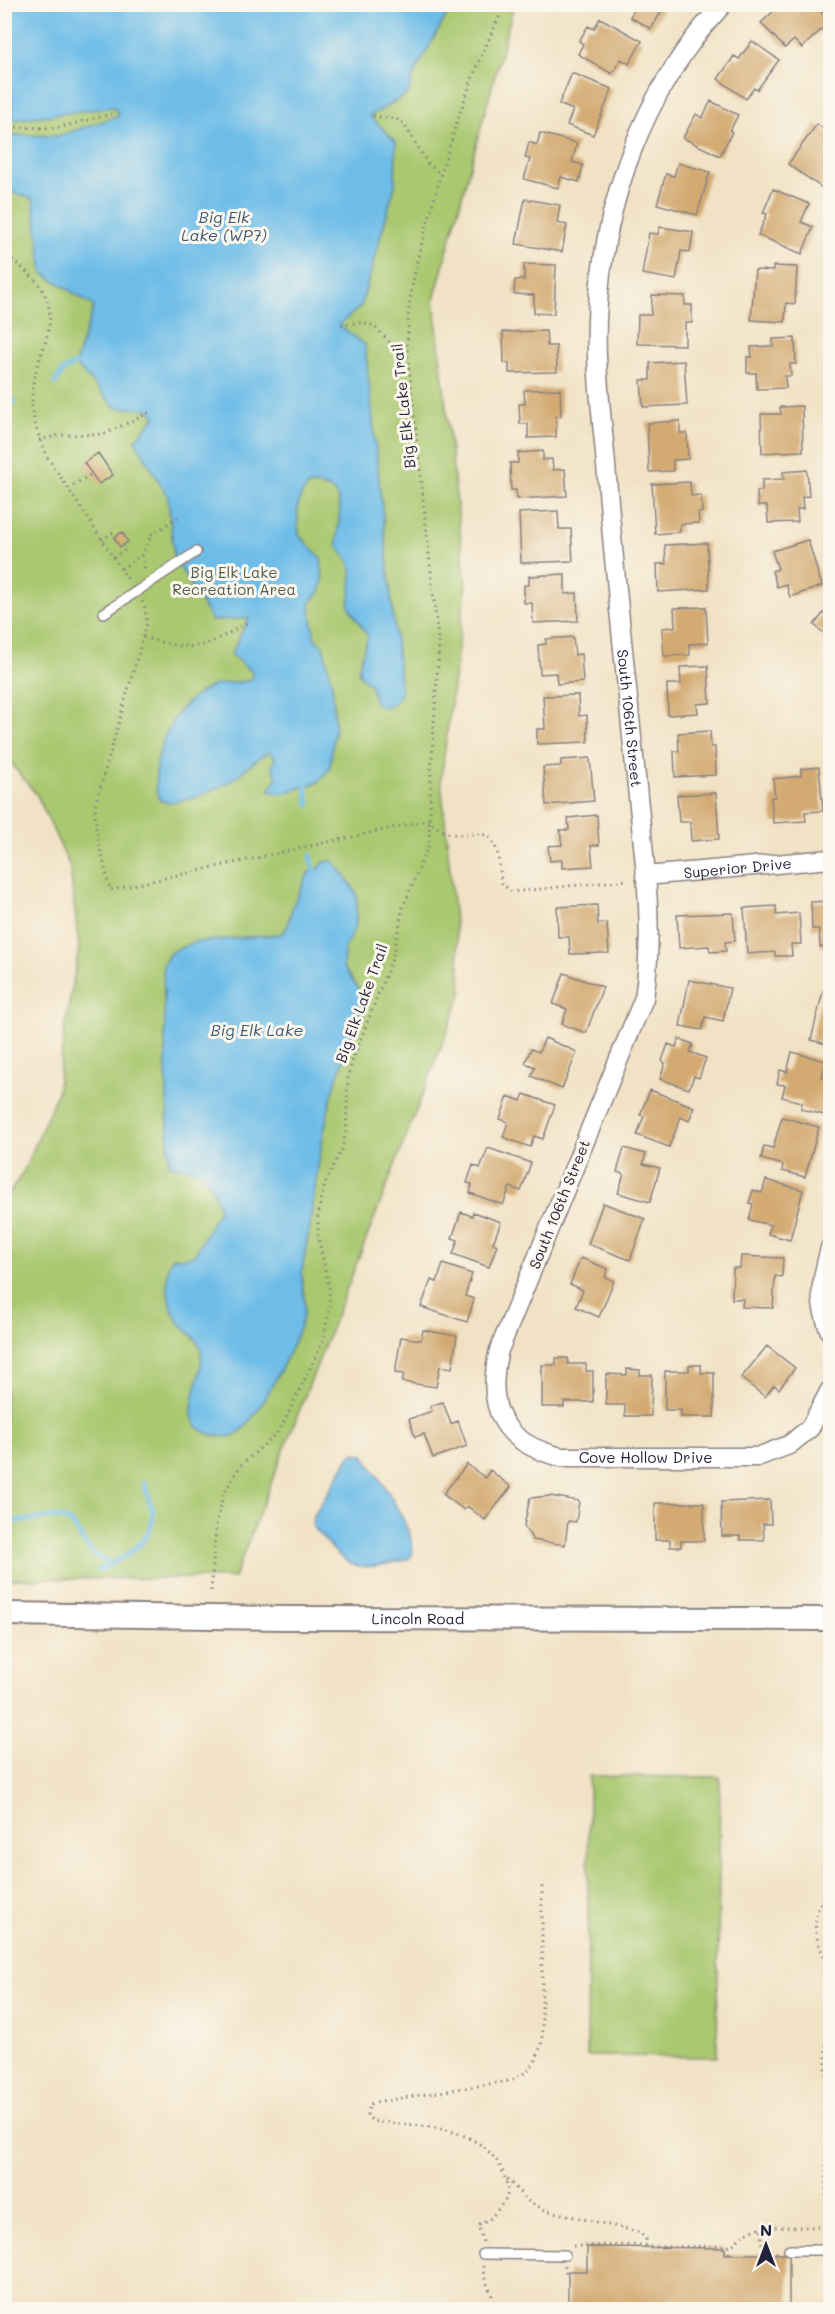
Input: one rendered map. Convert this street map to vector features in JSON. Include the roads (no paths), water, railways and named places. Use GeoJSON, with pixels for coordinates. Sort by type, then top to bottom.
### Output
{"type":"FeatureCollection","features":[{"type":"Feature","properties":{"kind":"street","name":"South 106th Street"},"geometry":{"type":"LineString","coordinates":[[510,1430],[498,1412],[494,1390],[499,1350],[644,998],[650,944],[609,500],[597,345],[597,305],[610,222],[637,136],[660,90],[693,39],[723,4]]}},
{"type":"Feature","properties":{"kind":"street","name":"Superior Drive"},"geometry":{"type":"LineString","coordinates":[[645,876],[831,859]]}},
{"type":"Feature","properties":{"kind":"street"},"geometry":{"type":"LineString","coordinates":[[831,1248],[820,1287],[821,1304],[831,1332]]}},
{"type":"Feature","properties":{"kind":"street","name":"Cove Hollow Drive"},"geometry":{"type":"LineString","coordinates":[[510,1430],[525,1444],[542,1452],[561,1456],[757,1457],[789,1445],[810,1428],[831,1390]]}},
{"type":"Feature","properties":{"kind":"street","name":"Lincoln Road"},"geometry":{"type":"LineString","coordinates":[[4,1614],[274,1618],[831,1619]]}},
{"type":"Feature","properties":{"kind":"lane"},"geometry":{"type":"LineString","coordinates":[[104,613],[196,552]]}},
{"type":"Feature","properties":{"kind":"lane"},"geometry":{"type":"LineString","coordinates":[[789,2250],[828,2250]]}},
{"type":"Feature","properties":{"kind":"lane"},"geometry":{"type":"LineString","coordinates":[[483,2254],[565,2255]]}},
{"type":"Feature","properties":{"kind":"water","name":"Big Elk Lake (WP7)"},"geometry":{"type":"Polygon","coordinates":[[[9,5],[452,5],[413,76],[408,94],[370,116],[396,142],[395,185],[361,306],[339,325],[365,345],[401,692],[396,701],[382,707],[375,703],[371,686],[359,674],[359,666],[368,636],[349,607],[352,577],[350,563],[337,545],[339,504],[337,496],[332,490],[323,486],[309,485],[299,502],[299,535],[321,558],[323,582],[310,607],[315,639],[323,646],[332,683],[335,725],[330,768],[318,782],[282,794],[269,791],[277,777],[272,767],[275,758],[269,752],[255,760],[235,778],[210,791],[188,799],[169,802],[161,801],[158,795],[156,775],[161,748],[165,735],[179,711],[189,701],[212,686],[252,679],[252,672],[231,654],[249,618],[212,621],[174,557],[168,497],[135,440],[155,417],[149,409],[116,408],[75,364],[94,306],[43,273],[33,199],[5,190],[4,142],[10,135],[58,136],[119,116],[114,107],[12,120],[6,14],[9,5]]]}},
{"type":"Feature","properties":{"kind":"water","name":"Big Elk Lake"},"geometry":{"type":"Polygon","coordinates":[[[333,861],[357,895],[356,925],[344,950],[343,967],[358,988],[363,1002],[336,1081],[325,1125],[305,1251],[302,1282],[304,1314],[283,1364],[255,1414],[237,1434],[227,1437],[217,1436],[198,1428],[193,1418],[192,1407],[202,1356],[197,1342],[174,1315],[169,1298],[167,1280],[173,1257],[184,1258],[195,1254],[219,1209],[209,1181],[204,1176],[192,1169],[169,1165],[163,965],[171,952],[195,942],[281,934],[287,928],[292,908],[309,872],[318,870],[324,862],[333,861]]]}},
{"type":"Feature","properties":{"kind":"water"},"geometry":{"type":"Polygon","coordinates":[[[354,1453],[364,1455],[403,1519],[412,1545],[412,1555],[408,1559],[373,1566],[352,1564],[343,1559],[312,1525],[314,1516],[349,1457],[354,1453]]]}},
{"type":"Feature","properties":{"kind":"waterway"},"geometry":{"type":"LineString","coordinates":[[55,383],[63,371],[75,364]]}},
{"type":"Feature","properties":{"kind":"waterway"},"geometry":{"type":"LineString","coordinates":[[4,403],[15,401]]}},
{"type":"Feature","properties":{"kind":"waterway"},"geometry":{"type":"LineString","coordinates":[[305,780],[309,805]]}},
{"type":"Feature","properties":{"kind":"waterway"},"geometry":{"type":"LineString","coordinates":[[311,856],[315,875]]}},
{"type":"Feature","properties":{"kind":"waterway"},"geometry":{"type":"LineString","coordinates":[[99,1570],[126,1556],[148,1534],[153,1514],[144,1482]]}},
{"type":"Feature","properties":{"kind":"waterway"},"geometry":{"type":"LineString","coordinates":[[4,1521],[61,1518],[73,1525],[91,1551],[112,1564]]}},
{"type":"Feature","properties":{"kind":"park label","name":"Big Elk Lake Recreation Area"},"geometry":{"type":"Point","coordinates":[234,580]}}]}
